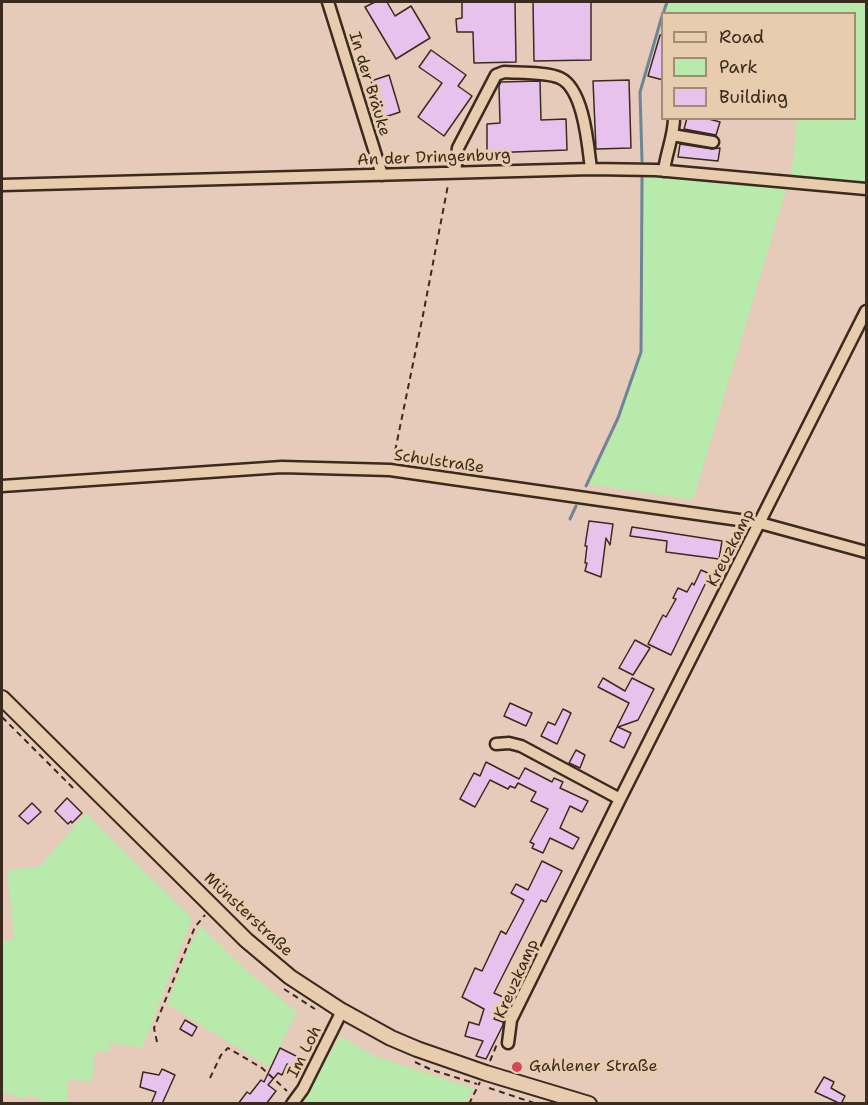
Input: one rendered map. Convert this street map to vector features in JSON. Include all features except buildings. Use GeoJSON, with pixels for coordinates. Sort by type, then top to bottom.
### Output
{"type":"FeatureCollection","features":[{"type":"Feature","properties":{"kind":"main road","name":"Münsterstraße"},"geometry":{"type":"LineString","coordinates":[[2,699],[246,940],[290,977],[342,1011],[391,1038],[486,1073],[589,1104]]}},
{"type":"Feature","properties":{"kind":"street","name":"In der Bräuke"},"geometry":{"type":"LineString","coordinates":[[328,2],[382,175]]}},
{"type":"Feature","properties":{"kind":"street"},"geometry":{"type":"LineString","coordinates":[[453,172],[458,148],[496,75],[504,72],[558,76],[567,81],[576,95],[587,138],[591,170]]}},
{"type":"Feature","properties":{"kind":"street"},"geometry":{"type":"LineString","coordinates":[[664,171],[674,120]]}},
{"type":"Feature","properties":{"kind":"street"},"geometry":{"type":"LineString","coordinates":[[672,135],[712,142]]}},
{"type":"Feature","properties":{"kind":"street","name":"An der Dringenburg"},"geometry":{"type":"LineString","coordinates":[[2,185],[591,170],[664,171],[867,189]]}},
{"type":"Feature","properties":{"kind":"street","name":"Kreuzkamp"},"geometry":{"type":"LineString","coordinates":[[509,1039],[511,1020],[867,311]]}},
{"type":"Feature","properties":{"kind":"street","name":"Schulstraße"},"geometry":{"type":"LineString","coordinates":[[2,486],[282,467],[390,470],[760,523],[867,552]]}},
{"type":"Feature","properties":{"kind":"street"},"geometry":{"type":"LineString","coordinates":[[495,744],[509,743],[521,746],[620,799]]}},
{"type":"Feature","properties":{"kind":"street","name":"Im Loh"},"geometry":{"type":"LineString","coordinates":[[294,1101],[303,1089],[342,1011]]}},
{"type":"Feature","properties":{"kind":"path"},"geometry":{"type":"LineString","coordinates":[[390,470],[395,456],[453,172]]}},
{"type":"Feature","properties":{"kind":"path"},"geometry":{"type":"LineString","coordinates":[[157,1042],[154,1028],[195,927],[212,906]]}},
{"type":"Feature","properties":{"kind":"path"},"geometry":{"type":"LineString","coordinates":[[469,1104],[486,1073],[498,1042],[509,1039]]}},
{"type":"Feature","properties":{"kind":"path"},"geometry":{"type":"LineString","coordinates":[[210,1078],[221,1055],[228,1048],[262,1068],[294,1101]]}},
{"type":"Feature","properties":{"kind":"green space"},"geometry":{"type":"Polygon","coordinates":[[[668,2],[866,2],[866,183],[791,177],[797,120],[856,120],[856,12],[665,12],[668,2]]]}},
{"type":"Feature","properties":{"kind":"green space"},"geometry":{"type":"Polygon","coordinates":[[[644,177],[787,187],[693,500],[589,484],[619,421],[643,351],[644,177]]]}},
{"type":"Feature","properties":{"kind":"green space"},"geometry":{"type":"Polygon","coordinates":[[[86,813],[192,918],[142,1048],[109,1042],[109,1051],[95,1051],[92,1081],[67,1080],[67,1103],[48,1103],[28,1094],[26,1099],[2,1092],[2,942],[14,938],[7,870],[40,866],[86,813]]]}},
{"type":"Feature","properties":{"kind":"green space"},"geometry":{"type":"Polygon","coordinates":[[[201,926],[248,972],[297,1012],[269,1067],[167,1004],[189,947],[201,926]]]}},
{"type":"Feature","properties":{"kind":"green space"},"geometry":{"type":"Polygon","coordinates":[[[340,1036],[374,1056],[473,1088],[465,1103],[302,1103],[340,1036]]]}},
{"type":"Feature","properties":{"kind":"waterway"},"geometry":{"type":"LineString","coordinates":[[664,12],[667,2]]}},
{"type":"Feature","properties":{"kind":"waterway"},"geometry":{"type":"LineString","coordinates":[[642,161],[640,92],[661,19]]}},
{"type":"Feature","properties":{"kind":"waterway"},"geometry":{"type":"LineString","coordinates":[[586,486],[618,418],[641,352],[642,178]]}},
{"type":"Feature","properties":{"kind":"waterway"},"geometry":{"type":"LineString","coordinates":[[570,519],[576,506]]}},
{"type":"Feature","properties":{"kind":"place","name":"Gahlener Straße"},"geometry":{"type":"Point","coordinates":[517,1067]}}]}
